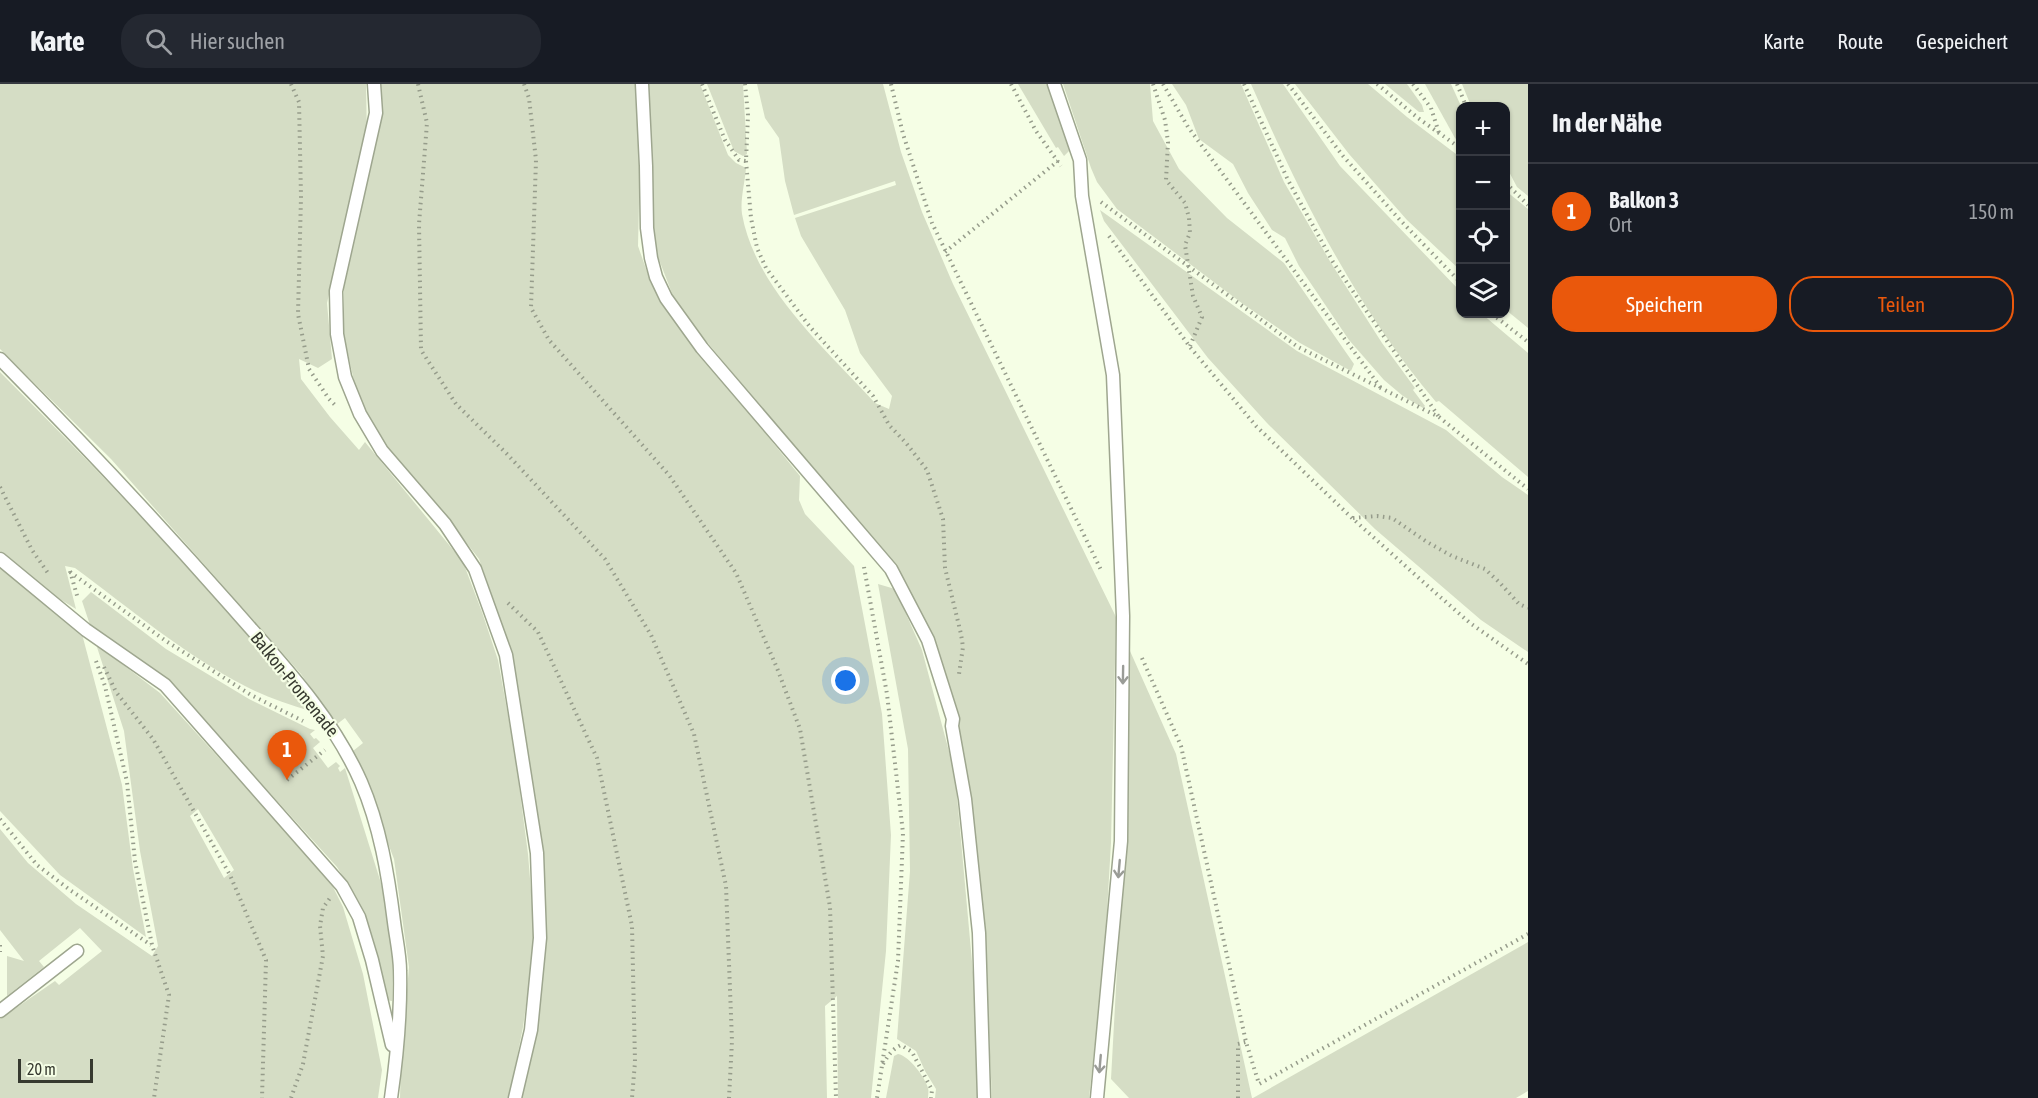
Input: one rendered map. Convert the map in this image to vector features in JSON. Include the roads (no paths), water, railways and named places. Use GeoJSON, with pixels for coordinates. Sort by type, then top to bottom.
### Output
{"type":"FeatureCollection","features":[{"type":"Feature","properties":{"kind":"lane"},"geometry":{"type":"LineString","coordinates":[[374,84],[376,113],[336,291],[337,334],[345,377],[360,414],[382,451],[445,524],[475,569],[506,655],[537,853],[540,938],[531,1030],[515,1098]]}},
{"type":"Feature","properties":{"kind":"lane"},"geometry":{"type":"LineString","coordinates":[[642,84],[647,228],[656,277],[666,298],[702,348],[891,569],[928,640],[953,719],[965,799],[979,933],[984,1098]]}},
{"type":"Feature","properties":{"kind":"lane"},"geometry":{"type":"LineString","coordinates":[[1054,84],[1080,160],[1082,196],[1113,375],[1123,616],[1121,841],[1097,1098]]}},
{"type":"Feature","properties":{"kind":"lane","name":"Balkon-Promenade"},"geometry":{"type":"LineString","coordinates":[[0,359],[196,566],[297,681],[339,738],[361,783],[387,866],[400,970],[396,1060],[391,1098]]}},
{"type":"Feature","properties":{"kind":"lane"},"geometry":{"type":"LineString","coordinates":[[0,559],[86,630],[165,685],[342,886],[359,917],[372,960],[396,1060],[396,1098]]}},
{"type":"Feature","properties":{"kind":"lane"},"geometry":{"type":"LineString","coordinates":[[0,1011],[77,951]]}},
{"type":"Feature","properties":{"kind":"place","name":"Balkon 3"},"geometry":{"type":"Point","coordinates":[287,780]}}]}
